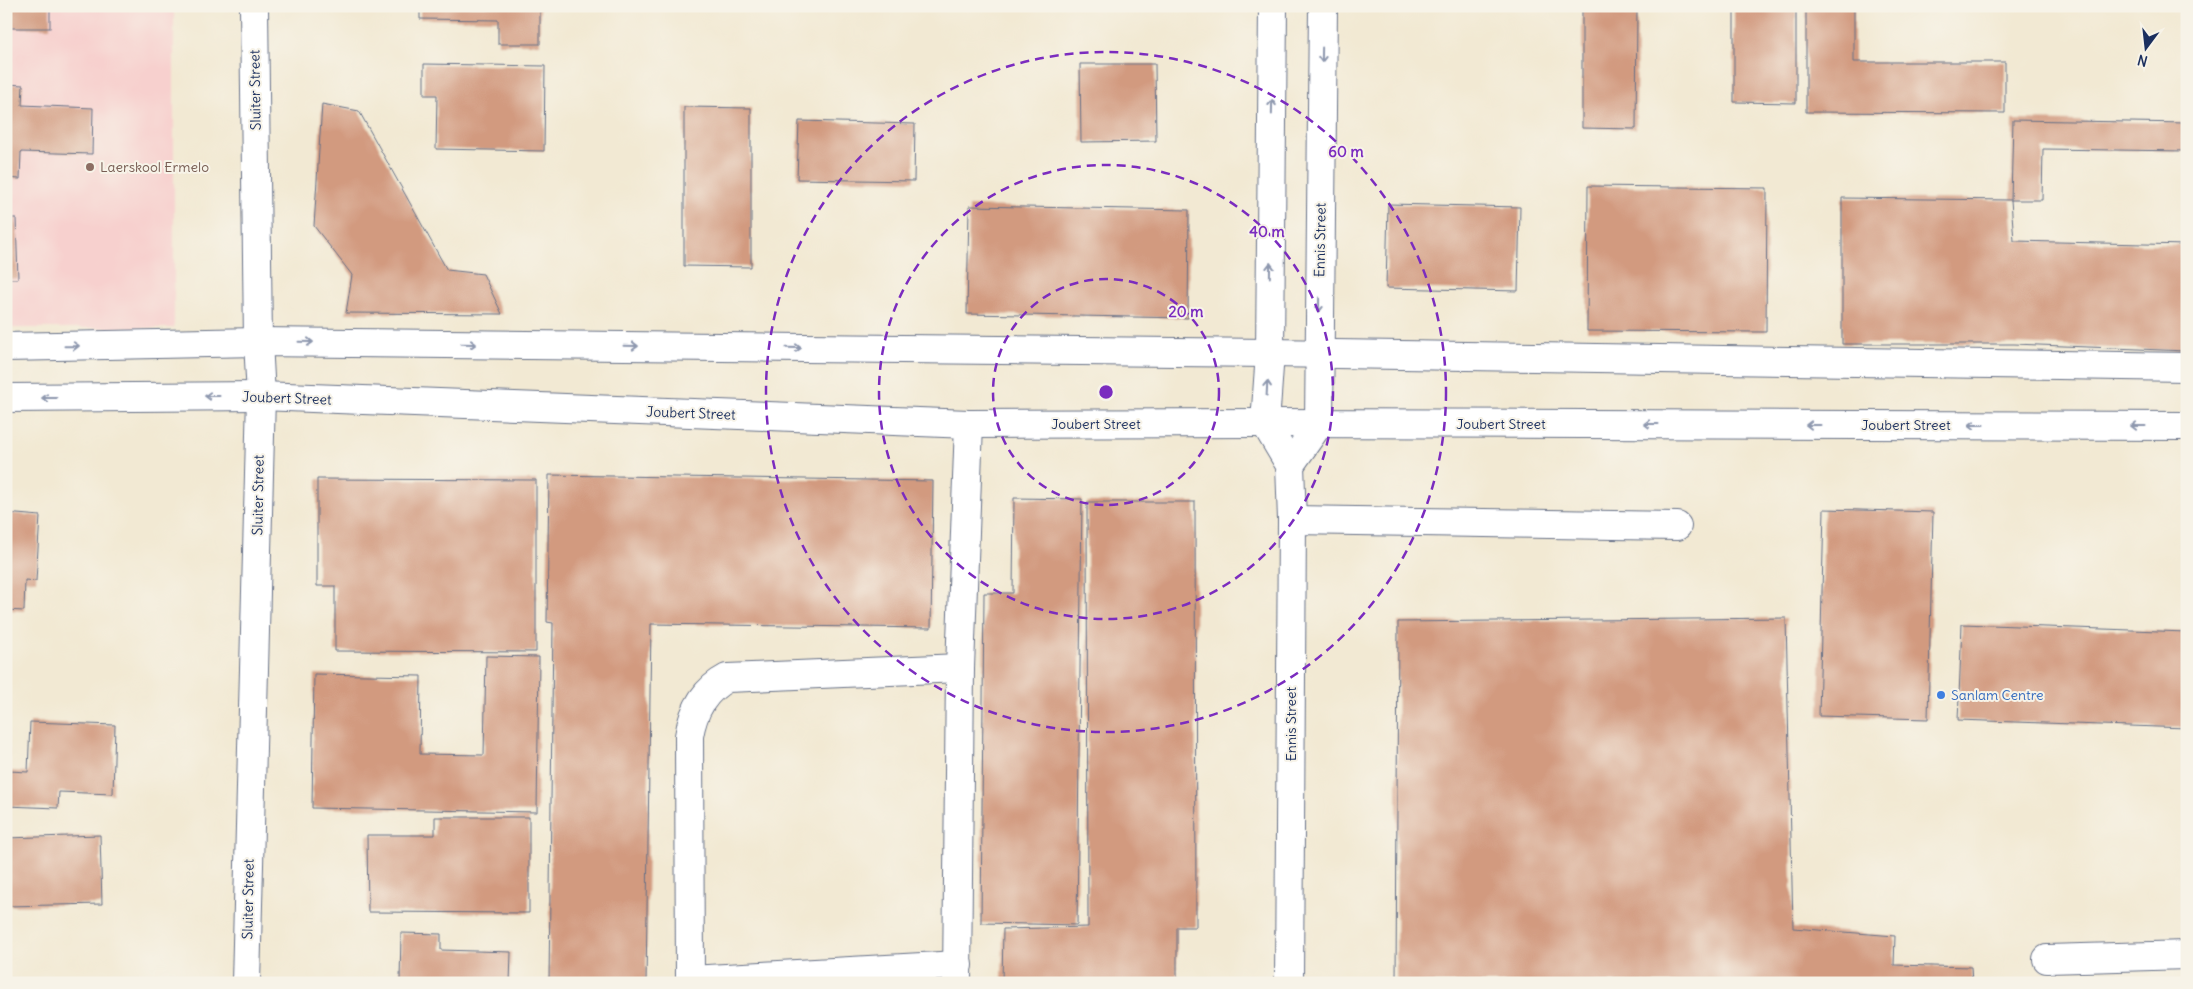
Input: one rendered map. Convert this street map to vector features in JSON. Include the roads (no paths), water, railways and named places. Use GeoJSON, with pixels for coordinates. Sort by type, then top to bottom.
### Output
{"type":"FeatureCollection","features":[{"type":"Feature","properties":{"kind":"street","name":"Sluiter Street"},"geometry":{"type":"LineString","coordinates":[[246,983],[261,396],[258,342],[254,6]]}},
{"type":"Feature","properties":{"kind":"street"},"geometry":{"type":"LineString","coordinates":[[1265,423],[1270,353],[1273,6]]}},
{"type":"Feature","properties":{"kind":"street","name":"Ennis Street"},"geometry":{"type":"LineString","coordinates":[[1319,424],[1323,6]]}},
{"type":"Feature","properties":{"kind":"street"},"geometry":{"type":"LineString","coordinates":[[6,347],[258,342],[1270,353],[2187,367]]}},
{"type":"Feature","properties":{"kind":"street","name":"Joubert Street"},"geometry":{"type":"LineString","coordinates":[[6,398],[261,396],[969,424],[2187,426]]}},
{"type":"Feature","properties":{"kind":"street","name":"Ennis Street"},"geometry":{"type":"LineString","coordinates":[[1265,423],[1290,465],[1292,520],[1290,983]]}},
{"type":"Feature","properties":{"kind":"street"},"geometry":{"type":"LineString","coordinates":[[960,668],[727,678],[705,695],[692,721],[690,736],[690,981],[958,974],[960,668],[969,424]]}},
{"type":"Feature","properties":{"kind":"street"},"geometry":{"type":"LineString","coordinates":[[1290,465],[1319,424]]}},
{"type":"Feature","properties":{"kind":"street"},"geometry":{"type":"LineString","coordinates":[[1292,520],[1677,526]]}},
{"type":"Feature","properties":{"kind":"street"},"geometry":{"type":"LineString","coordinates":[[2048,959],[2187,955]]}},
{"type":"Feature","properties":{"kind":"place","name":"Laerskool Ermelo"},"geometry":{"type":"Point","coordinates":[90,167]}},
{"type":"Feature","properties":{"kind":"place","name":"Sanlam Centre"},"geometry":{"type":"Point","coordinates":[1941,695]}}]}
